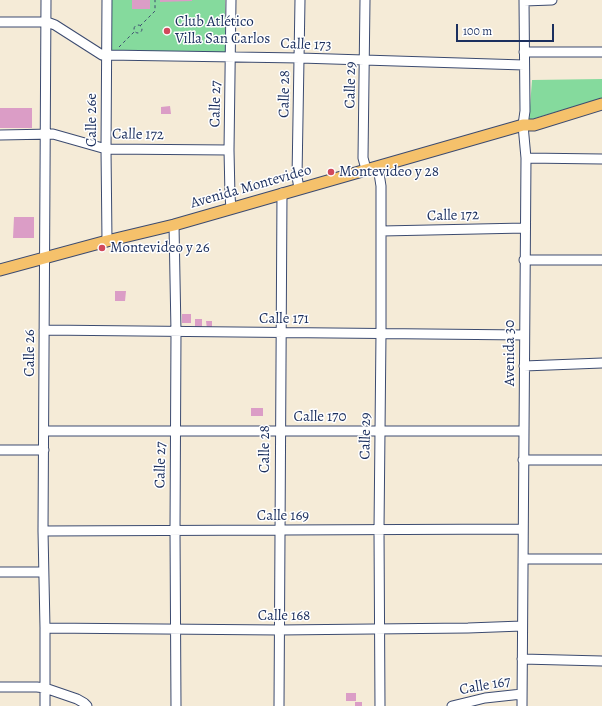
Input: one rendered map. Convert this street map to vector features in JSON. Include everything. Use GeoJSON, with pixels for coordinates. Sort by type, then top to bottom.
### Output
{"type":"FeatureCollection","features":[{"type":"Feature","properties":{"kind":"main road","name":"Avenida Montevideo"},"geometry":{"type":"LineString","coordinates":[[0,270],[45,257],[174,225],[523,125],[534,125],[602,104]]}},
{"type":"Feature","properties":{"kind":"street","name":"Calle 26"},"geometry":{"type":"LineString","coordinates":[[45,706],[43,531],[46,0]]}},
{"type":"Feature","properties":{"kind":"street","name":"Calle 26e"},"geometry":{"type":"LineString","coordinates":[[107,0],[107,241]]}},
{"type":"Feature","properties":{"kind":"street","name":"Calle 27"},"geometry":{"type":"LineString","coordinates":[[231,0],[229,150],[230,196],[232,208]]}},
{"type":"Feature","properties":{"kind":"street","name":"Calle 28"},"geometry":{"type":"LineString","coordinates":[[299,188],[297,177],[300,0]]}},
{"type":"Feature","properties":{"kind":"street","name":"Calle 29"},"geometry":{"type":"LineString","coordinates":[[365,0],[363,158],[366,169]]}},
{"type":"Feature","properties":{"kind":"street"},"geometry":{"type":"LineString","coordinates":[[524,0],[552,0]]}},
{"type":"Feature","properties":{"kind":"street","name":"Avenida 30"},"geometry":{"type":"LineString","coordinates":[[522,706],[524,260],[526,158],[523,125],[524,0]]}},
{"type":"Feature","properties":{"kind":"street","name":"Calle 173"},"geometry":{"type":"LineString","coordinates":[[0,22],[47,22],[56,25],[102,54],[107,55],[300,58],[524,66]]}},
{"type":"Feature","properties":{"kind":"street"},"geometry":{"type":"LineString","coordinates":[[524,52],[602,52]]}},
{"type":"Feature","properties":{"kind":"street","name":"Calle 172"},"geometry":{"type":"LineString","coordinates":[[0,135],[53,134],[106,149],[229,150]]}},
{"type":"Feature","properties":{"kind":"street"},"geometry":{"type":"LineString","coordinates":[[526,158],[602,159]]}},
{"type":"Feature","properties":{"kind":"street","name":"Calle 29"},"geometry":{"type":"LineString","coordinates":[[378,166],[381,181],[382,231],[379,530],[380,706]]}},
{"type":"Feature","properties":{"kind":"street","name":"Calle 28"},"geometry":{"type":"LineString","coordinates":[[279,706],[279,431],[282,193]]}},
{"type":"Feature","properties":{"kind":"street","name":"Calle 27"},"geometry":{"type":"LineString","coordinates":[[174,225],[176,332],[176,706]]}},
{"type":"Feature","properties":{"kind":"street","name":"Calle 172"},"geometry":{"type":"LineString","coordinates":[[382,231],[525,228]]}},
{"type":"Feature","properties":{"kind":"street"},"geometry":{"type":"LineString","coordinates":[[524,260],[602,260]]}},
{"type":"Feature","properties":{"kind":"street","name":"Calle 171"},"geometry":{"type":"LineString","coordinates":[[44,330],[524,335]]}},
{"type":"Feature","properties":{"kind":"street"},"geometry":{"type":"LineString","coordinates":[[524,366],[602,363]]}},
{"type":"Feature","properties":{"kind":"street","name":"Calle 170"},"geometry":{"type":"LineString","coordinates":[[44,431],[524,432]]}},
{"type":"Feature","properties":{"kind":"street"},"geometry":{"type":"LineString","coordinates":[[0,450],[44,450]]}},
{"type":"Feature","properties":{"kind":"street"},"geometry":{"type":"LineString","coordinates":[[523,460],[602,460]]}},
{"type":"Feature","properties":{"kind":"street","name":"Calle 169"},"geometry":{"type":"LineString","coordinates":[[43,531],[523,529]]}},
{"type":"Feature","properties":{"kind":"street"},"geometry":{"type":"LineString","coordinates":[[523,559],[602,559]]}},
{"type":"Feature","properties":{"kind":"street"},"geometry":{"type":"LineString","coordinates":[[0,572],[43,572]]}},
{"type":"Feature","properties":{"kind":"street","name":"Calle 168"},"geometry":{"type":"LineString","coordinates":[[45,628],[279,630],[522,626]]}},
{"type":"Feature","properties":{"kind":"street"},"geometry":{"type":"LineString","coordinates":[[522,659],[602,661]]}},
{"type":"Feature","properties":{"kind":"street"},"geometry":{"type":"LineString","coordinates":[[0,687],[45,688],[77,699],[87,706]]}},
{"type":"Feature","properties":{"kind":"street","name":"Calle 167"},"geometry":{"type":"LineString","coordinates":[[452,706],[485,698],[522,694]]}},
{"type":"Feature","properties":{"kind":"path"},"geometry":{"type":"LineString","coordinates":[[119,48],[135,31],[135,26],[140,26],[155,11],[155,0]]}},
{"type":"Feature","properties":{"kind":"path"},"geometry":{"type":"LineString","coordinates":[[135,31],[137,33],[140,32],[142,29],[140,26]]}},
{"type":"Feature","properties":{"kind":"green space","name":"Club Atlético Villa San Carlos"},"geometry":{"type":"Polygon","coordinates":[[[111,0],[225,0],[225,55],[109,53],[111,0]]]}},
{"type":"Feature","properties":{"kind":"green space"},"geometry":{"type":"Polygon","coordinates":[[[602,79],[602,98],[529,120],[532,80],[602,79]]]}},
{"type":"Feature","properties":{"kind":"building"},"geometry":{"type":"Polygon","coordinates":[[[132,0],[150,0],[150,9],[132,9],[132,0]]]}},
{"type":"Feature","properties":{"kind":"building"},"geometry":{"type":"Polygon","coordinates":[[[160,0],[192,0],[192,1],[160,2],[160,0]]]}},
{"type":"Feature","properties":{"kind":"building"},"geometry":{"type":"Polygon","coordinates":[[[170,106],[171,114],[161,114],[161,107],[170,106]]]}},
{"type":"Feature","properties":{"kind":"building"},"geometry":{"type":"Polygon","coordinates":[[[0,108],[32,108],[32,128],[0,128],[0,108]]]}},
{"type":"Feature","properties":{"kind":"building"},"geometry":{"type":"Polygon","coordinates":[[[14,217],[34,217],[34,238],[13,238],[14,217]]]}},
{"type":"Feature","properties":{"kind":"building"},"geometry":{"type":"Polygon","coordinates":[[[115,291],[126,291],[125,301],[115,301],[115,291]]]}},
{"type":"Feature","properties":{"kind":"building"},"geometry":{"type":"Polygon","coordinates":[[[182,314],[191,314],[191,323],[182,323],[182,314]]]}},
{"type":"Feature","properties":{"kind":"building"},"geometry":{"type":"Polygon","coordinates":[[[195,319],[202,319],[202,328],[195,328],[195,319]]]}},
{"type":"Feature","properties":{"kind":"building"},"geometry":{"type":"Polygon","coordinates":[[[206,321],[212,321],[212,329],[207,329],[206,321]]]}},
{"type":"Feature","properties":{"kind":"building"},"geometry":{"type":"Polygon","coordinates":[[[251,408],[263,408],[263,416],[251,416],[251,408]]]}},
{"type":"Feature","properties":{"kind":"building"},"geometry":{"type":"Polygon","coordinates":[[[346,693],[356,693],[356,701],[346,701],[346,693]]]}},
{"type":"Feature","properties":{"kind":"building"},"geometry":{"type":"Polygon","coordinates":[[[355,702],[362,702],[362,706],[355,706],[355,702]]]}},
{"type":"Feature","properties":{"kind":"place","name":"Club Atlético Villa San Carlos"},"geometry":{"type":"Point","coordinates":[167,31]}},
{"type":"Feature","properties":{"kind":"place","name":"Montevideo y 28"},"geometry":{"type":"Point","coordinates":[331,172]}},
{"type":"Feature","properties":{"kind":"place","name":"Montevideo y 26"},"geometry":{"type":"Point","coordinates":[102,248]}}]}
